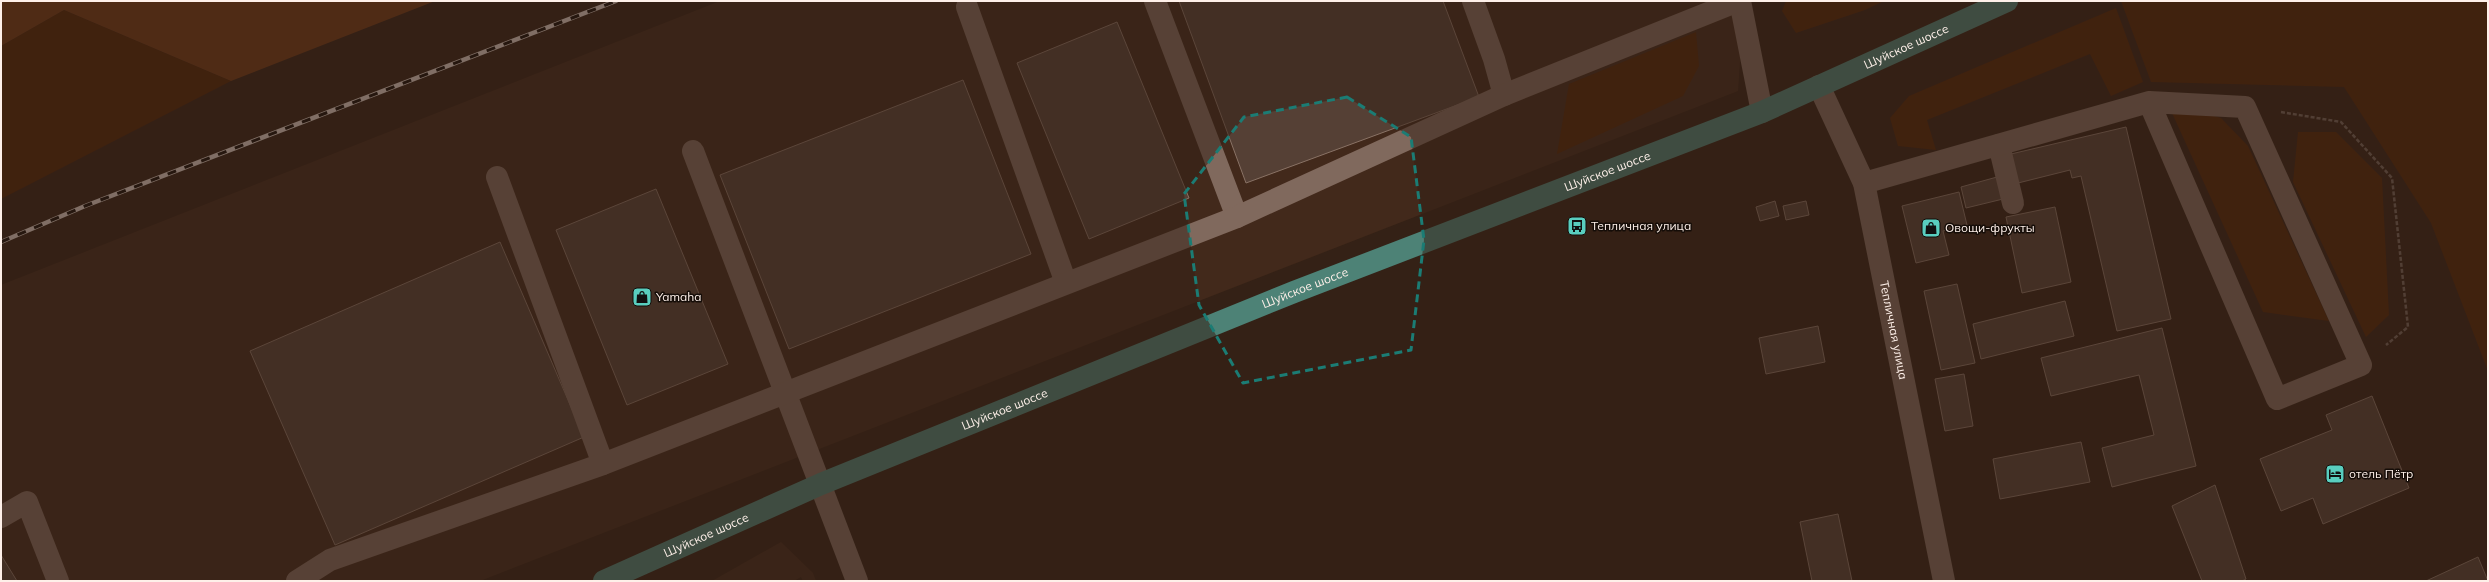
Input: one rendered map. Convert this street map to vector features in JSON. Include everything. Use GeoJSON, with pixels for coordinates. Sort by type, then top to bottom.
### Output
{"type":"FeatureCollection","features":[{"type":"Feature","properties":{"kind":"main road","name":"Шуйское шоссе"},"geometry":{"type":"LineString","coordinates":[[604,581],[821,484],[1294,292],[1762,112],[2007,1]]}},
{"type":"Feature","properties":{"kind":"street"},"geometry":{"type":"LineString","coordinates":[[1155,1],[1237,217]]}},
{"type":"Feature","properties":{"kind":"street"},"geometry":{"type":"LineString","coordinates":[[1473,1],[1494,59],[1504,95]]}},
{"type":"Feature","properties":{"kind":"street"},"geometry":{"type":"LineString","coordinates":[[297,581],[330,560],[603,464],[1237,217],[1504,95],[1739,1],[1762,112]]}},
{"type":"Feature","properties":{"kind":"street"},"geometry":{"type":"LineString","coordinates":[[968,7],[1066,283]]}},
{"type":"Feature","properties":{"kind":"street","name":"Тепличная улица"},"geometry":{"type":"LineString","coordinates":[[1819,86],[1864,184],[1944,581]]}},
{"type":"Feature","properties":{"kind":"street"},"geometry":{"type":"LineString","coordinates":[[1864,184],[2149,102],[2245,106],[2361,365],[2277,399],[2149,102]]}},
{"type":"Feature","properties":{"kind":"street"},"geometry":{"type":"LineString","coordinates":[[1999,145],[2013,203]]}},
{"type":"Feature","properties":{"kind":"street"},"geometry":{"type":"LineString","coordinates":[[693,151],[857,581]]}},
{"type":"Feature","properties":{"kind":"street"},"geometry":{"type":"LineString","coordinates":[[497,177],[603,464]]}},
{"type":"Feature","properties":{"kind":"street"},"geometry":{"type":"LineString","coordinates":[[1,517],[27,502],[58,581]]}},
{"type":"Feature","properties":{"kind":"path"},"geometry":{"type":"LineString","coordinates":[[2245,106],[2341,122],[2392,178],[2408,327],[2361,365]]}},
{"type":"Feature","properties":{"kind":"highlighted area"},"geometry":{"type":"Polygon","coordinates":[[[1347,97],[1411,137],[1424,240],[1411,350],[1243,383],[1199,305],[1184,194],[1244,117],[1347,97]]]}},
{"type":"Feature","properties":{"kind":"shaded area"},"geometry":{"type":"Polygon","coordinates":[[[1,1],[435,1],[231,81],[64,10],[1,46],[1,1]]]}},
{"type":"Feature","properties":{"kind":"shaded area"},"geometry":{"type":"Polygon","coordinates":[[[720,1],[1744,1],[1738,91],[480,581],[1,581],[1,285],[720,1]]]}},
{"type":"Feature","properties":{"kind":"shaded area"},"geometry":{"type":"Polygon","coordinates":[[[1786,1],[1884,1],[1865,10],[1796,33],[1782,11],[1786,1]]]}},
{"type":"Feature","properties":{"kind":"shaded area"},"geometry":{"type":"Polygon","coordinates":[[[2121,1],[2488,1],[2488,371],[2431,223],[2344,87],[2151,82],[2121,1]]]}},
{"type":"Feature","properties":{"kind":"shaded area"},"geometry":{"type":"Polygon","coordinates":[[[2116,8],[2143,82],[2111,96],[2090,54],[1927,120],[1936,150],[1898,146],[1890,118],[1909,96],[2116,8]]]}},
{"type":"Feature","properties":{"kind":"shaded area"},"geometry":{"type":"Polygon","coordinates":[[[64,10],[231,81],[1,199],[1,46],[64,10]]]}},
{"type":"Feature","properties":{"kind":"shaded area"},"geometry":{"type":"Polygon","coordinates":[[[1696,32],[1699,66],[1683,96],[1557,154],[1569,84],[1696,32]]]}},
{"type":"Feature","properties":{"kind":"shaded area"},"geometry":{"type":"Polygon","coordinates":[[[2197,111],[2221,118],[2248,146],[2329,321],[2263,312],[2172,113],[2197,111]]]}},
{"type":"Feature","properties":{"kind":"shaded area"},"geometry":{"type":"Polygon","coordinates":[[[2298,132],[2336,132],[2382,178],[2389,315],[2366,337],[2293,182],[2298,132]]]}},
{"type":"Feature","properties":{"kind":"shaded area"},"geometry":{"type":"Polygon","coordinates":[[[781,542],[813,573],[816,581],[803,581],[801,577],[794,581],[712,581],[781,542]]]}},
{"type":"Feature","properties":{"kind":"building"},"geometry":{"type":"Polygon","coordinates":[[[1179,1],[1443,1],[1479,97],[1246,183],[1179,1]]]}},
{"type":"Feature","properties":{"kind":"building"},"geometry":{"type":"Polygon","coordinates":[[[1117,22],[1189,198],[1089,239],[1017,63],[1117,22]]]}},
{"type":"Feature","properties":{"kind":"building"},"geometry":{"type":"Polygon","coordinates":[[[963,80],[1031,254],[789,349],[720,175],[963,80]]]}},
{"type":"Feature","properties":{"kind":"building"},"geometry":{"type":"Polygon","coordinates":[[[2126,127],[2171,319],[2117,331],[2081,176],[2072,178],[2070,170],[2018,183],[2011,154],[2126,127]]]}},
{"type":"Feature","properties":{"kind":"building"},"geometry":{"type":"Polygon","coordinates":[[[1997,177],[2003,199],[1966,208],[1961,187],[1997,177]]]}},
{"type":"Feature","properties":{"kind":"building","name":"Yamaha"},"geometry":{"type":"Polygon","coordinates":[[[656,189],[728,364],[627,405],[556,230],[656,189]]]}},
{"type":"Feature","properties":{"kind":"building","name":"Овощи-фрукты"},"geometry":{"type":"Polygon","coordinates":[[[1959,192],[1967,225],[1943,231],[1949,255],[1916,263],[1902,206],[1959,192]]]}},
{"type":"Feature","properties":{"kind":"building"},"geometry":{"type":"Polygon","coordinates":[[[1775,201],[1779,216],[1760,221],[1756,207],[1775,201]]]}},
{"type":"Feature","properties":{"kind":"building"},"geometry":{"type":"Polygon","coordinates":[[[1806,201],[1809,215],[1786,220],[1783,206],[1806,201]]]}},
{"type":"Feature","properties":{"kind":"building"},"geometry":{"type":"Polygon","coordinates":[[[2055,207],[2071,282],[2022,293],[2006,217],[2055,207]]]}},
{"type":"Feature","properties":{"kind":"building"},"geometry":{"type":"Polygon","coordinates":[[[500,242],[584,437],[335,545],[250,351],[500,242]]]}},
{"type":"Feature","properties":{"kind":"building"},"geometry":{"type":"Polygon","coordinates":[[[1957,284],[1975,363],[1941,370],[1924,291],[1957,284]]]}},
{"type":"Feature","properties":{"kind":"building"},"geometry":{"type":"Polygon","coordinates":[[[2065,301],[2074,336],[1981,359],[1973,324],[2065,301]]]}},
{"type":"Feature","properties":{"kind":"building"},"geometry":{"type":"Polygon","coordinates":[[[1818,326],[1825,362],[1766,374],[1759,338],[1818,326]]]}},
{"type":"Feature","properties":{"kind":"building"},"geometry":{"type":"Polygon","coordinates":[[[2162,328],[2196,466],[2112,487],[2102,448],[2154,435],[2139,375],[2051,396],[2041,358],[2162,328]]]}},
{"type":"Feature","properties":{"kind":"building"},"geometry":{"type":"Polygon","coordinates":[[[1964,374],[1973,426],[1945,431],[1935,379],[1964,374]]]}},
{"type":"Feature","properties":{"kind":"building","name":"отель Пётр"},"geometry":{"type":"Polygon","coordinates":[[[2372,396],[2409,488],[2323,524],[2313,498],[2281,511],[2260,459],[2332,430],[2326,415],[2372,396]]]}},
{"type":"Feature","properties":{"kind":"building"},"geometry":{"type":"Polygon","coordinates":[[[2081,442],[2090,482],[2000,499],[1993,459],[2081,442]]]}},
{"type":"Feature","properties":{"kind":"building"},"geometry":{"type":"Polygon","coordinates":[[[2215,485],[2246,579],[2242,581],[2202,581],[2172,506],[2215,485]]]}},
{"type":"Feature","properties":{"kind":"building"},"geometry":{"type":"Polygon","coordinates":[[[1838,514],[1852,581],[1812,581],[1800,522],[1838,514]]]}},
{"type":"Feature","properties":{"kind":"building"},"geometry":{"type":"Polygon","coordinates":[[[1,555],[17,581],[1,581],[1,555]]]}},
{"type":"Feature","properties":{"kind":"building"},"geometry":{"type":"Polygon","coordinates":[[[2478,557],[2488,581],[2426,581],[2478,557]]]}},
{"type":"Feature","properties":{"kind":"railway"},"geometry":{"type":"LineString","coordinates":[[1,242],[85,206],[616,1]]}},
{"type":"Feature","properties":{"kind":"place","name":"Тепличная улица"},"geometry":{"type":"Point","coordinates":[1577,226]}},
{"type":"Feature","properties":{"kind":"place","name":"Овощи-фрукты"},"geometry":{"type":"Point","coordinates":[1931,228]}},
{"type":"Feature","properties":{"kind":"place","name":"Yamaha"},"geometry":{"type":"Point","coordinates":[642,297]}},
{"type":"Feature","properties":{"kind":"place","name":"отель Пётр"},"geometry":{"type":"Point","coordinates":[2335,474]}}]}
